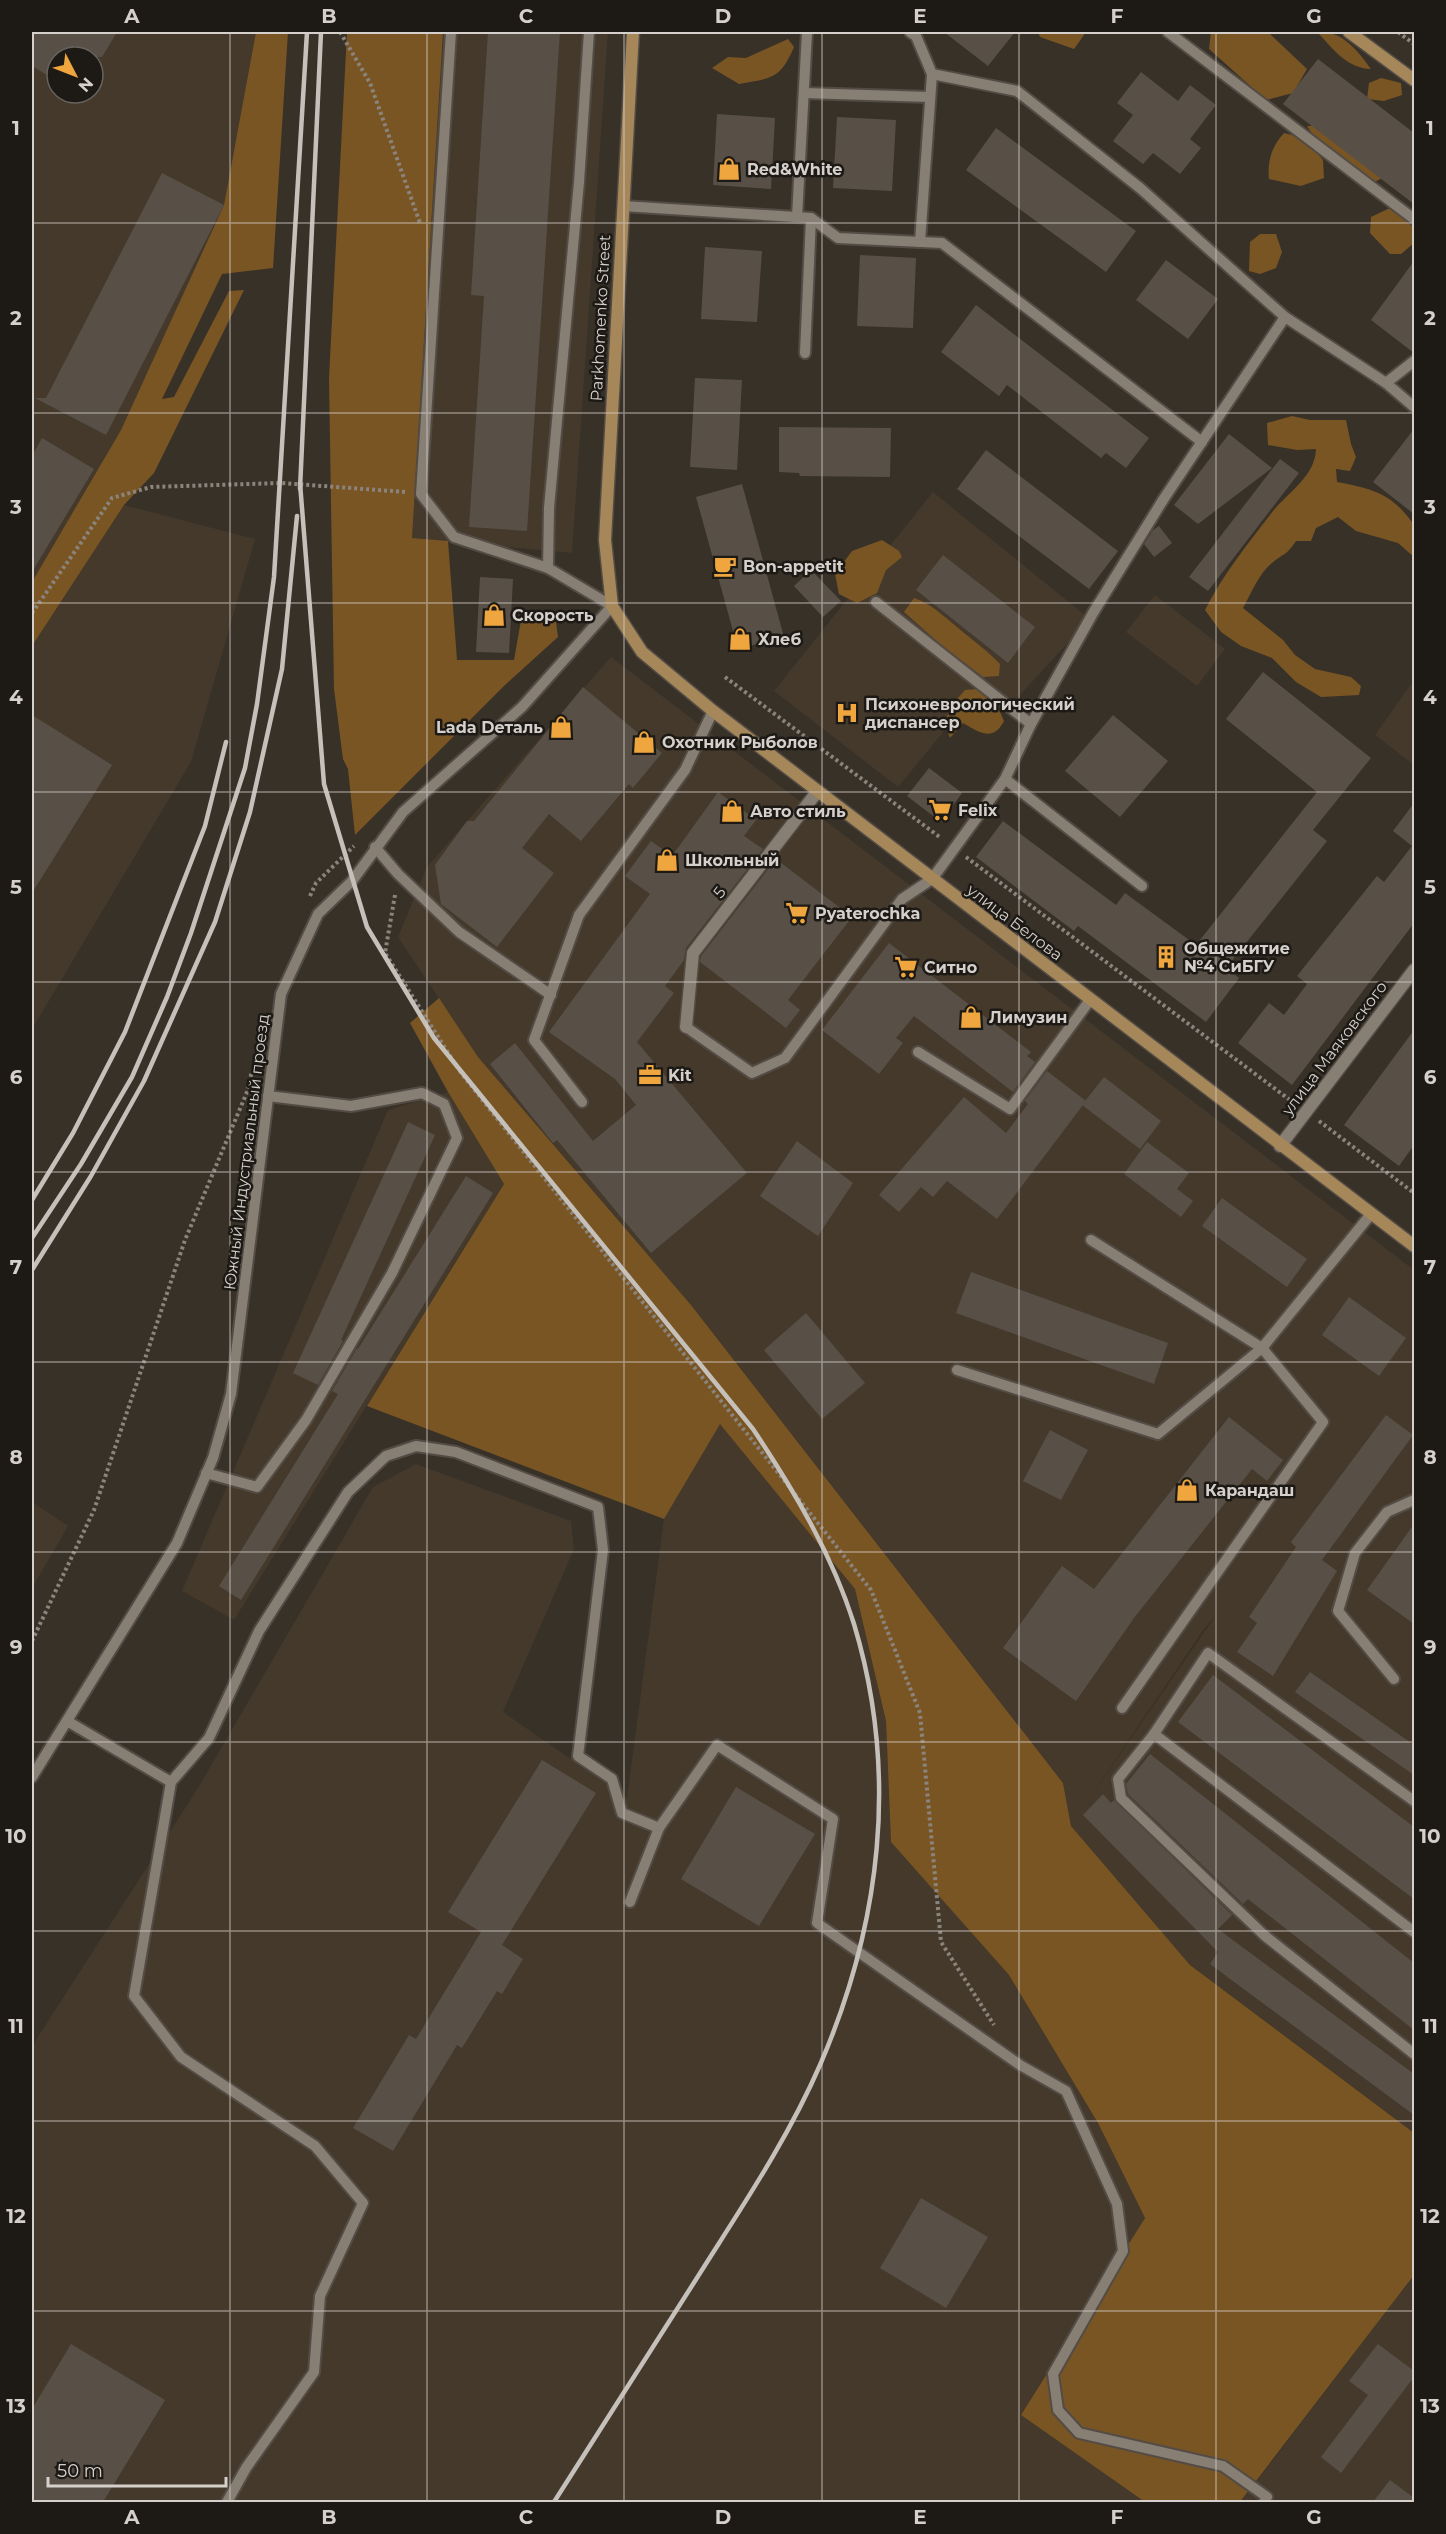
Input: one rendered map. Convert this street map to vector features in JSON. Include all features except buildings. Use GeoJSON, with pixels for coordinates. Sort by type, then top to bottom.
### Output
{"type":"FeatureCollection","features":[{"type":"Feature","properties":{"kind":"main road","name":"Parkhomenko Street"},"geometry":{"type":"LineString","coordinates":[[612,606],[605,540],[633,32]]}},
{"type":"Feature","properties":{"kind":"main road"},"geometry":{"type":"LineString","coordinates":[[1349,32],[1414,80]]}},
{"type":"Feature","properties":{"kind":"main road","name":"улица Белова"},"geometry":{"type":"LineString","coordinates":[[612,606],[642,652],[713,711],[1280,1146],[1414,1246]]}},
{"type":"Feature","properties":{"kind":"street","name":"5"},"geometry":{"type":"LineString","coordinates":[[686,1027],[693,953],[818,792]]}},
{"type":"Feature","properties":{"kind":"street","name":"улица Маяковского"},"geometry":{"type":"LineString","coordinates":[[1280,1146],[1410,985],[1414,970]]}},
{"type":"Feature","properties":{"kind":"lane"},"geometry":{"type":"LineString","coordinates":[[451,32],[422,494],[454,537],[548,568],[612,606]]}},
{"type":"Feature","properties":{"kind":"lane"},"geometry":{"type":"LineString","coordinates":[[548,568],[549,508],[579,182],[589,32]]}},
{"type":"Feature","properties":{"kind":"lane"},"geometry":{"type":"LineString","coordinates":[[797,217],[807,32]]}},
{"type":"Feature","properties":{"kind":"lane"},"geometry":{"type":"LineString","coordinates":[[1168,32],[1414,219]]}},
{"type":"Feature","properties":{"kind":"lane"},"geometry":{"type":"LineString","coordinates":[[915,33],[932,74],[920,242]]}},
{"type":"Feature","properties":{"kind":"lane"},"geometry":{"type":"LineString","coordinates":[[932,74],[1017,91],[1140,188],[1285,317],[1386,383],[1414,407]]}},
{"type":"Feature","properties":{"kind":"lane"},"geometry":{"type":"LineString","coordinates":[[804,93],[930,97]]}},
{"type":"Feature","properties":{"kind":"lane"},"geometry":{"type":"LineString","coordinates":[[623,206],[811,218],[838,238],[942,243],[1202,442]]}},
{"type":"Feature","properties":{"kind":"lane"},"geometry":{"type":"LineString","coordinates":[[805,353],[811,218]]}},
{"type":"Feature","properties":{"kind":"lane"},"geometry":{"type":"LineString","coordinates":[[686,1027],[752,1074],[785,1058],[902,898],[932,879],[1005,779],[1031,724],[1099,604],[1162,500],[1285,317]]}},
{"type":"Feature","properties":{"kind":"lane"},"geometry":{"type":"LineString","coordinates":[[1386,383],[1414,361]]}},
{"type":"Feature","properties":{"kind":"lane"},"geometry":{"type":"LineString","coordinates":[[876,602],[1031,724]]}},
{"type":"Feature","properties":{"kind":"lane","name":"Южный Индустриальный проезд"},"geometry":{"type":"LineString","coordinates":[[32,1778],[177,1543],[213,1458],[231,1394],[281,994],[318,914],[352,881],[403,813],[522,707],[612,606]]}},
{"type":"Feature","properties":{"kind":"lane"},"geometry":{"type":"LineString","coordinates":[[582,1102],[534,1040],[579,915],[685,770],[713,711]]}},
{"type":"Feature","properties":{"kind":"lane"},"geometry":{"type":"LineString","coordinates":[[1005,779],[1142,886]]}},
{"type":"Feature","properties":{"kind":"lane"},"geometry":{"type":"LineString","coordinates":[[375,848],[459,932],[551,995]]}},
{"type":"Feature","properties":{"kind":"lane"},"geometry":{"type":"LineString","coordinates":[[918,1053],[1011,1109],[1089,1000]]}},
{"type":"Feature","properties":{"kind":"lane"},"geometry":{"type":"LineString","coordinates":[[206,1473],[256,1487],[306,1420],[392,1273],[457,1138],[444,1104],[422,1093],[351,1106],[268,1096]]}},
{"type":"Feature","properties":{"kind":"lane"},"geometry":{"type":"LineString","coordinates":[[957,1370],[1158,1434],[1262,1348],[1371,1214]]}},
{"type":"Feature","properties":{"kind":"lane"},"geometry":{"type":"LineString","coordinates":[[1091,1240],[1262,1348],[1323,1422],[1122,1708]]}},
{"type":"Feature","properties":{"kind":"lane"},"geometry":{"type":"LineString","coordinates":[[227,2502],[246,2468],[314,2372],[320,2296],[363,2203],[315,2146],[181,2057],[134,1996],[171,1782],[209,1738],[259,1631],[348,1492],[386,1456],[416,1446],[456,1452],[597,1507],[603,1550],[578,1756],[612,1779],[622,1813],[659,1828]]}},
{"type":"Feature","properties":{"kind":"lane"},"geometry":{"type":"LineString","coordinates":[[1394,1679],[1338,1611],[1355,1553],[1387,1512],[1414,1500]]}},
{"type":"Feature","properties":{"kind":"lane"},"geometry":{"type":"LineString","coordinates":[[1414,1801],[1208,1653],[1154,1734],[1118,1779],[1121,1798],[1264,1935],[1414,2054]]}},
{"type":"Feature","properties":{"kind":"lane"},"geometry":{"type":"LineString","coordinates":[[67,1721],[171,1782]]}},
{"type":"Feature","properties":{"kind":"lane"},"geometry":{"type":"LineString","coordinates":[[1154,1734],[1414,1932]]}},
{"type":"Feature","properties":{"kind":"lane"},"geometry":{"type":"LineString","coordinates":[[630,1902],[659,1828],[717,1746],[833,1819],[817,1923],[1020,2065],[1066,2091],[1117,2204],[1123,2251],[1053,2374],[1058,2410],[1079,2433],[1223,2466],[1266,2500],[1278,2502]]}},
{"type":"Feature","properties":{"kind":"path"},"geometry":{"type":"LineString","coordinates":[[340,32],[370,82],[422,229]]}},
{"type":"Feature","properties":{"kind":"path"},"geometry":{"type":"LineString","coordinates":[[1398,32],[1414,44]]}},
{"type":"Feature","properties":{"kind":"path"},"geometry":{"type":"LineString","coordinates":[[32,613],[112,498],[151,487],[281,483],[422,494]]}},
{"type":"Feature","properties":{"kind":"path"},"geometry":{"type":"LineString","coordinates":[[725,677],[1414,1193]]}},
{"type":"Feature","properties":{"kind":"path"},"geometry":{"type":"LineString","coordinates":[[399,874],[385,953],[461,1073],[871,1590],[921,1713],[941,1942],[996,2027]]}},
{"type":"Feature","properties":{"kind":"shaded area"},"geometry":{"type":"Polygon","coordinates":[[[32,32],[256,32],[224,205],[121,430],[32,582],[32,32]]]}},
{"type":"Feature","properties":{"kind":"shaded area"},"geometry":{"type":"Polygon","coordinates":[[[256,32],[288,32],[273,268],[222,274],[162,399],[174,397],[229,291],[244,290],[154,473],[124,505],[32,646],[32,582],[121,430],[224,205],[256,32]]]}},
{"type":"Feature","properties":{"kind":"shaded area"},"geometry":{"type":"Polygon","coordinates":[[[347,32],[443,32],[412,538],[448,541],[457,660],[514,660],[523,609],[555,614],[558,637],[505,685],[355,835],[348,769],[343,759],[334,689],[329,378],[347,32]]]}},
{"type":"Feature","properties":{"kind":"shaded area"},"geometry":{"type":"Polygon","coordinates":[[[443,32],[608,32],[572,553],[412,538],[443,32]]]}},
{"type":"Feature","properties":{"kind":"shaded area"},"geometry":{"type":"Polygon","coordinates":[[[1038,32],[1086,32],[1074,49],[1040,37],[1038,32]]]}},
{"type":"Feature","properties":{"kind":"shaded area"},"geometry":{"type":"Polygon","coordinates":[[[1211,32],[1268,32],[1307,69],[1293,93],[1266,100],[1209,49],[1211,32]]]}},
{"type":"Feature","properties":{"kind":"shaded area"},"geometry":{"type":"Polygon","coordinates":[[[1319,32],[1335,35],[1349,43],[1371,69],[1355,66],[1342,58],[1319,32]]]}},
{"type":"Feature","properties":{"kind":"shaded area"},"geometry":{"type":"Polygon","coordinates":[[[788,39],[794,47],[784,66],[773,76],[739,84],[712,68],[728,57],[746,58],[788,39]]]}},
{"type":"Feature","properties":{"kind":"shaded area"},"geometry":{"type":"Polygon","coordinates":[[[1381,78],[1401,83],[1402,95],[1384,101],[1367,99],[1369,83],[1381,78]]]}},
{"type":"Feature","properties":{"kind":"shaded area"},"geometry":{"type":"Polygon","coordinates":[[[1307,126],[1319,126],[1382,178],[1371,184],[1321,147],[1307,126]]]}},
{"type":"Feature","properties":{"kind":"shaded area"},"geometry":{"type":"Polygon","coordinates":[[[1284,133],[1304,138],[1323,160],[1324,178],[1301,186],[1269,179],[1271,154],[1284,133]]]}},
{"type":"Feature","properties":{"kind":"shaded area"},"geometry":{"type":"Polygon","coordinates":[[[1390,208],[1405,218],[1414,228],[1414,243],[1401,254],[1390,254],[1370,233],[1371,217],[1390,208]]]}},
{"type":"Feature","properties":{"kind":"shaded area"},"geometry":{"type":"Polygon","coordinates":[[[1260,234],[1276,234],[1282,252],[1276,268],[1260,274],[1249,271],[1250,242],[1260,234]]]}},
{"type":"Feature","properties":{"kind":"shaded area"},"geometry":{"type":"Polygon","coordinates":[[[1292,416],[1310,420],[1346,420],[1356,457],[1350,471],[1336,469],[1337,482],[1381,494],[1398,506],[1414,525],[1414,557],[1398,543],[1356,531],[1338,517],[1316,528],[1311,541],[1296,541],[1287,552],[1267,567],[1243,608],[1283,640],[1295,655],[1315,669],[1351,677],[1361,686],[1359,695],[1321,697],[1296,682],[1272,658],[1241,646],[1221,632],[1205,610],[1243,550],[1276,507],[1310,469],[1316,449],[1297,450],[1268,445],[1267,423],[1292,416]]]}},
{"type":"Feature","properties":{"kind":"shaded area"},"geometry":{"type":"Polygon","coordinates":[[[933,492],[1090,619],[994,723],[969,701],[898,787],[774,691],[933,492]]]}},
{"type":"Feature","properties":{"kind":"shaded area"},"geometry":{"type":"Polygon","coordinates":[[[124,505],[255,539],[191,762],[32,1029],[32,646],[124,505]]]}},
{"type":"Feature","properties":{"kind":"shaded area"},"geometry":{"type":"Polygon","coordinates":[[[882,540],[899,551],[902,557],[886,570],[877,593],[857,603],[839,594],[835,574],[852,551],[882,540]]]}},
{"type":"Feature","properties":{"kind":"shaded area"},"geometry":{"type":"Polygon","coordinates":[[[1155,595],[1225,649],[1197,686],[1126,632],[1155,595]]]}},
{"type":"Feature","properties":{"kind":"shaded area"},"geometry":{"type":"Polygon","coordinates":[[[914,598],[937,610],[990,654],[1000,664],[999,676],[983,677],[940,644],[904,612],[914,598]]]}},
{"type":"Feature","properties":{"kind":"shaded area"},"geometry":{"type":"Polygon","coordinates":[[[611,657],[1414,1270],[1414,2133],[1190,1965],[1071,1826],[1063,1783],[691,1305],[478,1057],[398,937],[427,867],[611,657]],[[1216,1615],[1204,1629],[1087,1802],[1216,1615]]]}},
{"type":"Feature","properties":{"kind":"shaded area"},"geometry":{"type":"Polygon","coordinates":[[[1414,680],[1414,765],[1375,735],[1414,680]]]}},
{"type":"Feature","properties":{"kind":"shaded area"},"geometry":{"type":"Polygon","coordinates":[[[978,689],[998,708],[1004,721],[1000,728],[986,734],[963,723],[950,738],[944,723],[952,705],[965,690],[978,689]]]}},
{"type":"Feature","properties":{"kind":"shaded area"},"geometry":{"type":"Polygon","coordinates":[[[439,998],[478,1057],[691,1305],[1063,1783],[1071,1826],[1190,1965],[1414,2133],[1414,2275],[1240,2502],[1145,2502],[1021,2415],[1145,2218],[1098,2123],[1009,1975],[891,1842],[886,1721],[855,1589],[720,1424],[664,1519],[367,1406],[504,1184],[448,1092],[410,1023],[439,998]]]}},
{"type":"Feature","properties":{"kind":"shaded area"},"geometry":{"type":"Polygon","coordinates":[[[448,1092],[504,1184],[234,1620],[182,1591],[388,1110],[448,1092]]]}},
{"type":"Feature","properties":{"kind":"shaded area"},"geometry":{"type":"Polygon","coordinates":[[[720,1423],[855,1589],[886,1721],[891,1842],[1009,1975],[1098,2123],[1145,2218],[1021,2415],[1145,2502],[32,2502],[32,2046],[198,1788],[373,1487],[416,1464],[571,1521],[574,1549],[503,1712],[627,1798],[664,1519],[720,1423]]]}},
{"type":"Feature","properties":{"kind":"shaded area"},"geometry":{"type":"Polygon","coordinates":[[[32,1502],[68,1526],[32,1588],[32,1502]]]}},
{"type":"Feature","properties":{"kind":"shaded area"},"geometry":{"type":"Polygon","coordinates":[[[1414,2275],[1414,2502],[1240,2502],[1244,2498],[1414,2275]]]}},
{"type":"Feature","properties":{"kind":"railway"},"geometry":{"type":"LineString","coordinates":[[32,1238],[81,1164],[132,1077],[167,997],[191,933],[245,768],[257,704],[274,577],[307,32]]}},
{"type":"Feature","properties":{"kind":"railway"},"geometry":{"type":"LineString","coordinates":[[300,489],[321,32]]}},
{"type":"Feature","properties":{"kind":"railway"},"geometry":{"type":"LineString","coordinates":[[300,483],[324,784],[367,927],[434,1038],[753,1429],[783,1475],[823,1547],[845,1598],[868,1680],[876,1736],[879,1792],[877,1848],[869,1903],[857,1958],[841,2012],[820,2065],[793,2121],[762,2175],[554,2502]]}},
{"type":"Feature","properties":{"kind":"railway"},"geometry":{"type":"LineString","coordinates":[[32,1270],[91,1176],[144,1081],[215,922],[250,812],[282,669],[297,516]]}},
{"type":"Feature","properties":{"kind":"railway"},"geometry":{"type":"LineString","coordinates":[[32,1200],[73,1133],[125,1032],[205,826],[226,742]]}},
{"type":"Feature","properties":{"kind":"place","name":"Red&White"},"geometry":{"type":"Point","coordinates":[729,169]}},
{"type":"Feature","properties":{"kind":"place","name":"Bon-appetit"},"geometry":{"type":"Point","coordinates":[725,566]}},
{"type":"Feature","properties":{"kind":"place","name":"Скорость"},"geometry":{"type":"Point","coordinates":[494,615]}},
{"type":"Feature","properties":{"kind":"place","name":"Хлеб"},"geometry":{"type":"Point","coordinates":[740,639]}},
{"type":"Feature","properties":{"kind":"place","name":"Психоневрологический диспансер"},"geometry":{"type":"Point","coordinates":[847,713]}},
{"type":"Feature","properties":{"kind":"place","name":"Lada Dеталь"},"geometry":{"type":"Point","coordinates":[561,727]}},
{"type":"Feature","properties":{"kind":"place","name":"Охотник Рыболов"},"geometry":{"type":"Point","coordinates":[644,742]}},
{"type":"Feature","properties":{"kind":"place","name":"Felix"},"geometry":{"type":"Point","coordinates":[940,810]}},
{"type":"Feature","properties":{"kind":"place","name":"Авто стиль"},"geometry":{"type":"Point","coordinates":[732,811]}},
{"type":"Feature","properties":{"kind":"place","name":"Школьный"},"geometry":{"type":"Point","coordinates":[667,860]}},
{"type":"Feature","properties":{"kind":"place","name":"Pyaterochka"},"geometry":{"type":"Point","coordinates":[797,913]}},
{"type":"Feature","properties":{"kind":"place","name":"Общежитие №4 СиБГУ"},"geometry":{"type":"Point","coordinates":[1166,957]}},
{"type":"Feature","properties":{"kind":"place","name":"Ситно"},"geometry":{"type":"Point","coordinates":[906,967]}},
{"type":"Feature","properties":{"kind":"place","name":"Лимузин"},"geometry":{"type":"Point","coordinates":[971,1017]}},
{"type":"Feature","properties":{"kind":"place","name":"Kit"},"geometry":{"type":"Point","coordinates":[650,1075]}},
{"type":"Feature","properties":{"kind":"place","name":"Карандаш"},"geometry":{"type":"Point","coordinates":[1187,1490]}}]}
